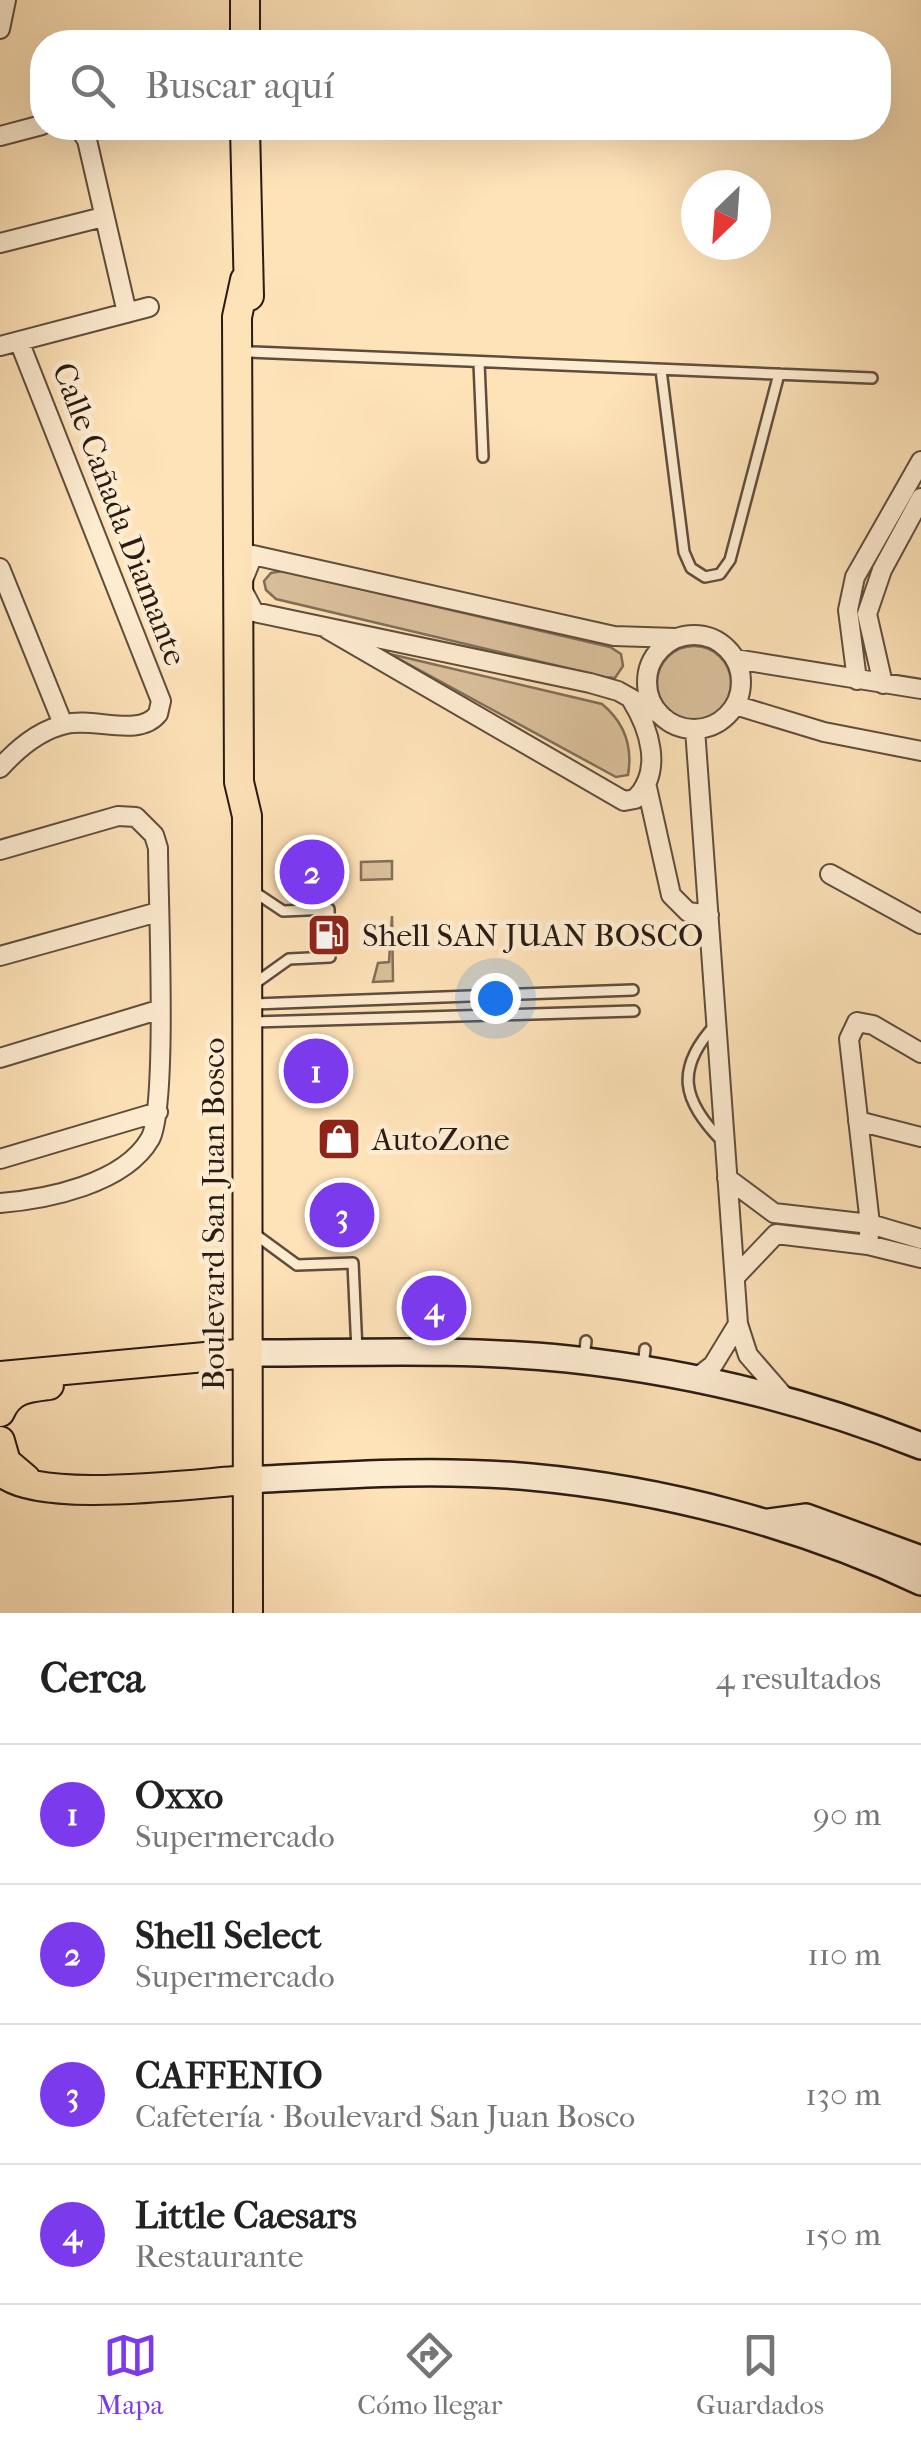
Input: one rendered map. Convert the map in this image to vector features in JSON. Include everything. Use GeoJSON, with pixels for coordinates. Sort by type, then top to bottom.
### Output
{"type":"FeatureCollection","features":[{"type":"Feature","properties":{"kind":"main road"},"geometry":{"type":"LineString","coordinates":[[244,0],[245,30]]}},
{"type":"Feature","properties":{"kind":"main road","name":"Boulevard San Juan Bosco"},"geometry":{"type":"LineString","coordinates":[[244,555],[251,352],[245,140]]}},
{"type":"Feature","properties":{"kind":"main road","name":"Boulevard San Juan Bosco"},"geometry":{"type":"LineString","coordinates":[[246,280],[237,317],[255,784],[247,816],[248,1613]]}},
{"type":"Feature","properties":{"kind":"main road"},"geometry":{"type":"LineString","coordinates":[[0,1376],[248,1353],[576,1350],[644,1359],[694,1379],[786,1400],[921,1446]]}},
{"type":"Feature","properties":{"kind":"main road"},"geometry":{"type":"LineString","coordinates":[[0,1412],[7,1397],[19,1390],[67,1383],[101,1366]]}},
{"type":"Feature","properties":{"kind":"main road"},"geometry":{"type":"LineString","coordinates":[[876,1429],[900,1453],[921,1462]]}},
{"type":"Feature","properties":{"kind":"main road"},"geometry":{"type":"LineString","coordinates":[[0,1441],[14,1471],[30,1482],[60,1490]]}},
{"type":"Feature","properties":{"kind":"main road"},"geometry":{"type":"LineString","coordinates":[[0,1470],[28,1487],[60,1490],[375,1473],[530,1477],[684,1502],[759,1524],[921,1582]]}},
{"type":"Feature","properties":{"kind":"main road"},"geometry":{"type":"LineString","coordinates":[[759,1524],[806,1518],[921,1559]]}},
{"type":"Feature","properties":{"kind":"street"},"geometry":{"type":"LineString","coordinates":[[0,29],[6,0]]}},
{"type":"Feature","properties":{"kind":"street"},"geometry":{"type":"LineString","coordinates":[[0,136],[30,127]]}},
{"type":"Feature","properties":{"kind":"street"},"geometry":{"type":"LineString","coordinates":[[88,140],[127,313]]}},
{"type":"Feature","properties":{"kind":"street"},"geometry":{"type":"LineString","coordinates":[[0,243],[103,218]]}},
{"type":"Feature","properties":{"kind":"street"},"geometry":{"type":"LineString","coordinates":[[0,346],[150,307]]}},
{"type":"Feature","properties":{"kind":"street","name":"Calle Cañada Diamante"},"geometry":{"type":"LineString","coordinates":[[0,767],[28,741],[64,724],[146,724],[158,714],[160,701],[20,341]]}},
{"type":"Feature","properties":{"kind":"street"},"geometry":{"type":"LineString","coordinates":[[883,684],[868,614],[921,460]]}},
{"type":"Feature","properties":{"kind":"street"},"geometry":{"type":"LineString","coordinates":[[857,680],[850,595],[855,577],[921,498]]}},
{"type":"Feature","properties":{"kind":"street"},"geometry":{"type":"LineString","coordinates":[[244,555],[614,636],[690,635],[716,641],[735,659],[921,689]]}},
{"type":"Feature","properties":{"kind":"street"},"geometry":{"type":"LineString","coordinates":[[0,568],[64,724]]}},
{"type":"Feature","properties":{"kind":"street"},"geometry":{"type":"LineString","coordinates":[[245,602],[319,623],[590,683],[630,698],[670,723],[695,728],[711,726],[734,705],[740,690],[735,659]]}},
{"type":"Feature","properties":{"kind":"street"},"geometry":{"type":"LineString","coordinates":[[319,623],[363,653],[613,797],[635,799],[646,783]]}},
{"type":"Feature","properties":{"kind":"street"},"geometry":{"type":"LineString","coordinates":[[661,715],[648,692],[650,666],[656,654],[676,638]]}},
{"type":"Feature","properties":{"kind":"street"},"geometry":{"type":"LineString","coordinates":[[630,698],[652,738],[646,783],[671,896],[688,912],[709,915]]}},
{"type":"Feature","properties":{"kind":"street"},"geometry":{"type":"LineString","coordinates":[[734,705],[824,732],[921,751]]}},
{"type":"Feature","properties":{"kind":"street"},"geometry":{"type":"LineString","coordinates":[[695,728],[738,1324],[748,1356],[786,1400]]}},
{"type":"Feature","properties":{"kind":"street"},"geometry":{"type":"LineString","coordinates":[[0,850],[118,816],[136,817],[154,835],[158,848],[158,1112],[149,1142],[105,1176],[57,1197],[0,1203]]}},
{"type":"Feature","properties":{"kind":"street"},"geometry":{"type":"LineString","coordinates":[[830,874],[921,924]]}},
{"type":"Feature","properties":{"kind":"street"},"geometry":{"type":"LineString","coordinates":[[0,956],[158,912]]}},
{"type":"Feature","properties":{"kind":"street"},"geometry":{"type":"LineString","coordinates":[[0,1058],[158,1010]]}},
{"type":"Feature","properties":{"kind":"street"},"geometry":{"type":"LineString","coordinates":[[868,1245],[870,1224],[849,1039],[855,1015],[921,1053]]}},
{"type":"Feature","properties":{"kind":"street"},"geometry":{"type":"LineString","coordinates":[[0,1159],[158,1112]]}},
{"type":"Feature","properties":{"kind":"street"},"geometry":{"type":"LineString","coordinates":[[858,1121],[921,1137]]}},
{"type":"Feature","properties":{"kind":"street"},"geometry":{"type":"LineString","coordinates":[[726,1178],[774,1213],[870,1224],[921,1239]]}},
{"type":"Feature","properties":{"kind":"street"},"geometry":{"type":"LineString","coordinates":[[737,1275],[776,1234],[774,1213]]}},
{"type":"Feature","properties":{"kind":"street"},"geometry":{"type":"LineString","coordinates":[[776,1234],[868,1245],[921,1258]]}},
{"type":"Feature","properties":{"kind":"street"},"geometry":{"type":"LineString","coordinates":[[694,1379],[712,1365],[738,1324]]}},
{"type":"Feature","properties":{"kind":"lane"},"geometry":{"type":"LineString","coordinates":[[251,352],[872,378]]}},
{"type":"Feature","properties":{"kind":"lane"},"geometry":{"type":"LineString","coordinates":[[479,363],[483,457]]}},
{"type":"Feature","properties":{"kind":"lane"},"geometry":{"type":"LineString","coordinates":[[661,370],[684,552],[691,568],[704,578],[720,574],[730,560],[779,374]]}},
{"type":"Feature","properties":{"kind":"lane"},"geometry":{"type":"LineString","coordinates":[[247,887],[283,912],[329,909],[330,957],[289,958],[248,1005]]}},
{"type":"Feature","properties":{"kind":"lane"},"geometry":{"type":"LineString","coordinates":[[248,1005],[633,990]]}},
{"type":"Feature","properties":{"kind":"lane"},"geometry":{"type":"LineString","coordinates":[[248,1005],[634,1011]]}},
{"type":"Feature","properties":{"kind":"lane"},"geometry":{"type":"LineString","coordinates":[[718,1022],[689,1060],[689,1098],[699,1118],[725,1144]]}},
{"type":"Feature","properties":{"kind":"lane"},"geometry":{"type":"LineString","coordinates":[[249,1227],[262,1242],[297,1264],[353,1264],[358,1353]]}},
{"type":"Feature","properties":{"kind":"shaded area"},"geometry":{"type":"Polygon","coordinates":[[[283,571],[610,647],[621,654],[623,666],[615,678],[605,677],[276,599],[266,590],[264,581],[271,573],[283,571]]]}},
{"type":"Feature","properties":{"kind":"shaded area"},"geometry":{"type":"Polygon","coordinates":[[[694,646],[720,657],[731,683],[720,709],[694,720],[668,709],[657,683],[668,657],[694,646]]]}},
{"type":"Feature","properties":{"kind":"shaded area"},"geometry":{"type":"Polygon","coordinates":[[[390,654],[602,704],[626,736],[628,775],[616,777],[390,654]]]}},
{"type":"Feature","properties":{"kind":"shaded area"},"geometry":{"type":"Polygon","coordinates":[[[392,861],[392,879],[361,880],[361,862],[392,861]]]}},
{"type":"Feature","properties":{"kind":"shaded area"},"geometry":{"type":"Polygon","coordinates":[[[392,916],[393,981],[373,982],[378,963],[389,962],[392,916]]]}},
{"type":"Feature","properties":{"kind":"place","name":"Shell Select"},"geometry":{"type":"Point","coordinates":[312,872]}},
{"type":"Feature","properties":{"kind":"place","name":"Shell SAN JUAN BOSCO"},"geometry":{"type":"Point","coordinates":[329,935]}},
{"type":"Feature","properties":{"kind":"place","name":"Oxxo"},"geometry":{"type":"Point","coordinates":[316,1071]}},
{"type":"Feature","properties":{"kind":"place","name":"AutoZone"},"geometry":{"type":"Point","coordinates":[339,1139]}},
{"type":"Feature","properties":{"kind":"place","name":"CAFFENIO"},"geometry":{"type":"Point","coordinates":[342,1215]}},
{"type":"Feature","properties":{"kind":"place","name":"Little Caesars"},"geometry":{"type":"Point","coordinates":[434,1308]}}]}
